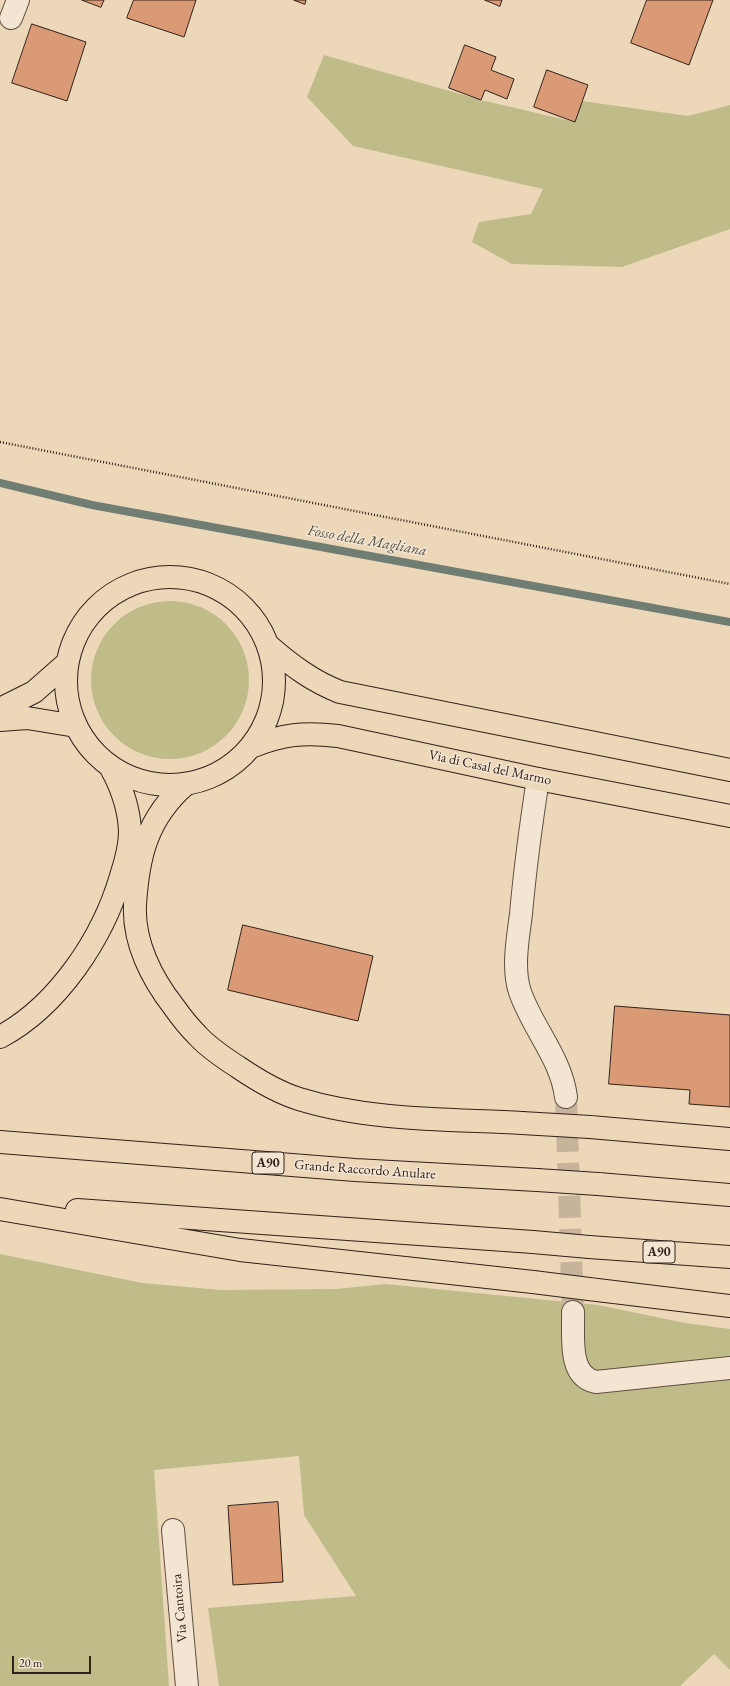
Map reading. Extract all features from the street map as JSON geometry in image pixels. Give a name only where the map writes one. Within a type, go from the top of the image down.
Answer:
[{"type":"main road","points":[[0,1037],[31,1017],[83,958],[109,911],[125,863],[130,832],[122,786],[111,768],[94,750],[76,726],[67,695],[67,663],[78,634],[99,605],[112,594],[143,580],[161,577],[196,580],[227,593],[240,603],[252,616],[269,646],[292,666],[317,682],[340,692],[730,770]]},
{"type":"main road","points":[[111,768],[129,777],[147,783],[167,786],[186,784],[211,777],[233,764],[251,747],[268,716],[274,681],[269,646]]},
{"type":"main road","points":[[0,709],[34,692],[67,663]]},
{"type":"main road","points":[[0,720],[27,718],[76,726]]},
{"type":"main road","name":"Via di Casal del Marmo","points":[[251,747],[281,736],[319,734],[338,736],[538,779],[730,816]]},
{"type":"main road","points":[[186,784],[178,791],[160,813],[146,839],[139,866],[135,909],[136,925],[139,941],[159,986],[198,1037],[228,1061],[271,1087],[298,1098],[329,1107],[367,1113],[590,1127],[730,1139]]},
{"type":"main road","name":"Grande Raccordo Anulare","points":[[0,1142],[355,1170],[598,1184],[730,1195]]},
{"type":"main road","name":"A90","points":[[0,1204],[730,1257]]},
{"type":"main road","points":[[0,1209],[240,1250],[533,1282],[730,1306]]},
{"type":"street","points":[[538,779],[528,846],[518,943],[518,979],[520,992],[527,1008],[563,1077],[566,1097]]},
{"type":"street","points":[[573,1312],[576,1364],[579,1371],[591,1381],[596,1382],[730,1368]]},
{"type":"street","name":"Via Cantoira","points":[[173,1530],[186,1686]]},
{"type":"path","points":[[0,442],[730,584]]},
{"type":"shaded area","points":[[324,55],[481,100],[575,122],[582,101],[688,116],[730,105],[730,229],[622,267],[512,264],[472,242],[479,222],[531,214],[543,189],[353,146],[307,97]]},
{"type":"shaded area","points":[[178,601],[193,604],[207,610],[226,624],[236,636],[246,657],[249,680],[246,703],[236,724],[226,736],[214,746],[193,756],[178,759],[162,759],[147,756],[126,746],[114,736],[104,724],[94,703],[92,695],[91,672],[94,657],[104,636],[114,624],[126,614],[147,604],[155,602]]},
{"type":"shaded area","points":[[0,1254],[142,1283],[221,1290],[337,1289],[385,1284],[598,1305],[685,1323],[730,1329],[730,1670],[714,1654],[680,1686],[219,1686],[208,1608],[356,1596],[304,1515],[299,1456],[154,1470],[169,1686],[0,1686]]},
{"type":"building","points":[[82,0],[104,0],[101,7]]},
{"type":"building","points":[[134,0],[196,0],[184,37],[127,18]]},
{"type":"building","points":[[294,0],[306,0],[305,4]]},
{"type":"building","points":[[485,0],[502,0],[500,6]]},
{"type":"building","points":[[647,0],[713,0],[689,65],[631,43]]},
{"type":"building","points":[[32,24],[86,42],[67,101],[12,83]]},
{"type":"building","points":[[465,45],[496,57],[491,70],[514,79],[507,99],[485,90],[481,100],[449,88]]},
{"type":"building","points":[[547,70],[588,85],[575,122],[534,107]]},
{"type":"building","points":[[243,925],[373,956],[358,1021],[228,990]]},
{"type":"building","points":[[615,1006],[730,1015],[730,1107],[689,1104],[690,1090],[609,1084]]},
{"type":"building","points":[[278,1502],[283,1582],[233,1585],[228,1506]]},
{"type":"waterway","name":"Fosso della Magliana","points":[[0,483],[92,505],[730,622]]},
{"type":"tunnel","points":[[566,1097],[573,1312]]}]
